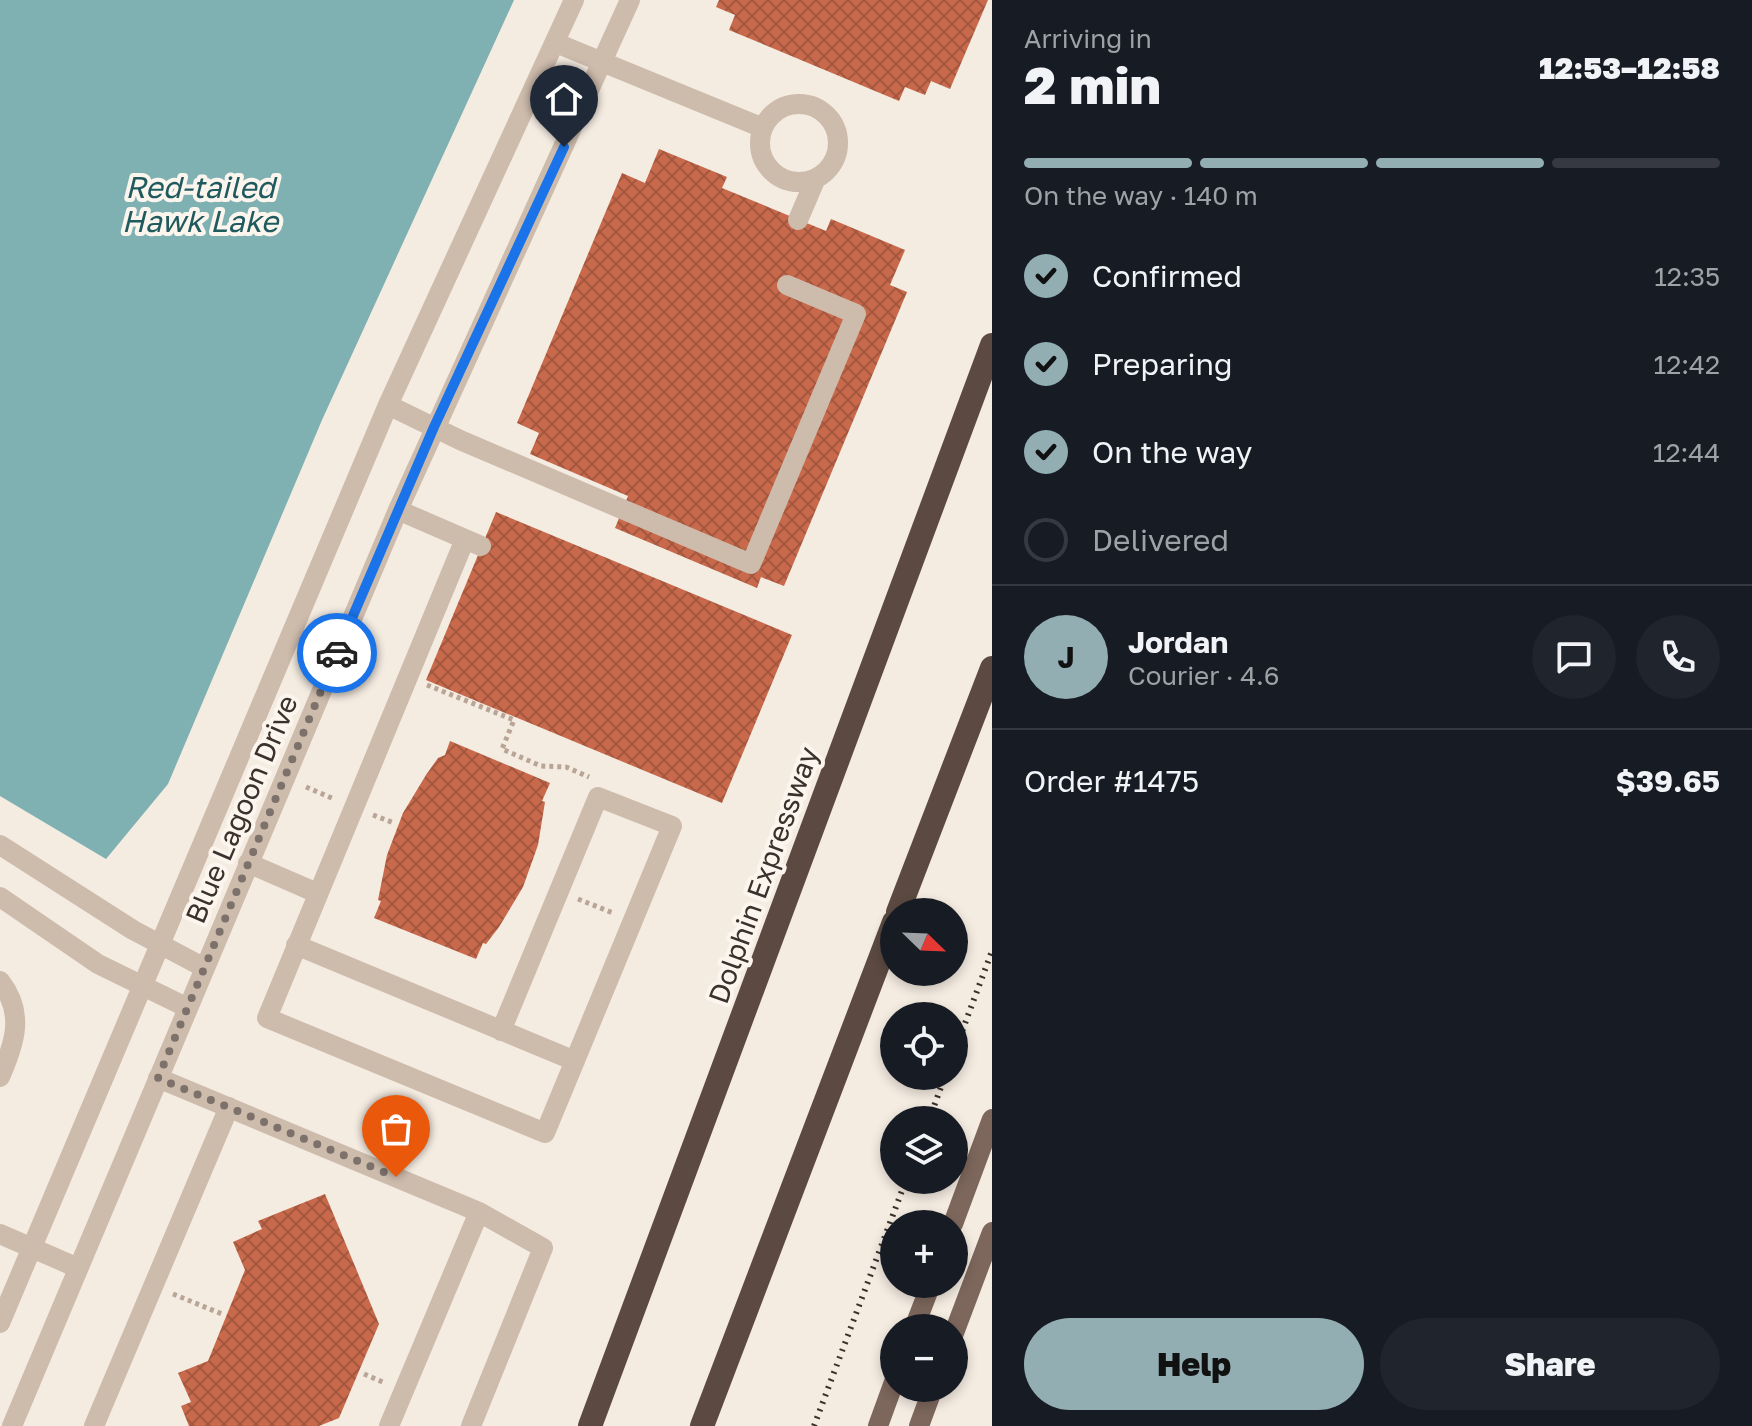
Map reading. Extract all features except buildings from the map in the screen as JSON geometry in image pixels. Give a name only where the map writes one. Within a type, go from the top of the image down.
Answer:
[{"type":"highway","name":"Dolphin Expressway","points":[[590,1426],[992,345]]},
{"type":"highway","points":[[903,898],[992,668]]},
{"type":"highway","points":[[702,1426],[880,959]]},
{"type":"main road","points":[[958,1210],[992,1119]]},
{"type":"main road","points":[[961,1314],[992,1232]]},
{"type":"main road","points":[[878,1426],[887,1402]]},
{"type":"main road","points":[[919,1426],[928,1402]]},
{"type":"street","name":"Blue Lagoon Drive","points":[[0,1323],[388,405],[574,0]]},
{"type":"street","name":"Blue Lagoon Drive","points":[[12,1426],[398,510],[630,0]]},
{"type":"street","points":[[556,43],[763,128]]},
{"type":"street","points":[[804,104],[826,115],[838,136],[838,149],[827,171],[816,178],[793,182],[773,172],[761,151],[763,128],[770,118],[791,105],[804,104]]},
{"type":"street","points":[[798,220],[816,178]]},
{"type":"street","points":[[388,405],[751,564],[856,314],[787,285]]},
{"type":"street","points":[[398,510],[473,543],[407,677],[267,1018],[545,1133],[672,826],[598,797],[501,1031]]},
{"type":"street","points":[[0,845],[159,945],[205,968]]},
{"type":"street","points":[[248,863],[317,893]]},
{"type":"street","points":[[0,897],[98,964],[188,1008]]},
{"type":"street","points":[[296,945],[575,1061]]},
{"type":"street","points":[[0,981],[12,999],[16,1032],[0,1077]]},
{"type":"street","points":[[158,1078],[479,1212],[543,1248],[471,1426]]},
{"type":"street","points":[[94,1426],[229,1107]]},
{"type":"street","points":[[389,1426],[479,1212]]},
{"type":"street","points":[[0,1234],[78,1268]]},
{"type":"path","points":[[407,677],[514,720],[502,749],[541,766],[566,767],[589,777],[598,797]]},
{"type":"path","points":[[153,1285],[222,1314]]},
{"type":"water","name":"Red-tailed Hawk Lake","points":[[0,0],[514,0],[322,420],[168,784],[106,859],[0,796]]},
{"type":"railway","points":[[968,1015],[992,951]]},
{"type":"railway","points":[[934,1106],[940,1090]]},
{"type":"railway","points":[[814,1426],[901,1194]]},
{"type":"way so far","points":[[337,653],[158,1078],[396,1177]]},
{"type":"route","points":[[337,653],[434,427],[564,147]]}]
